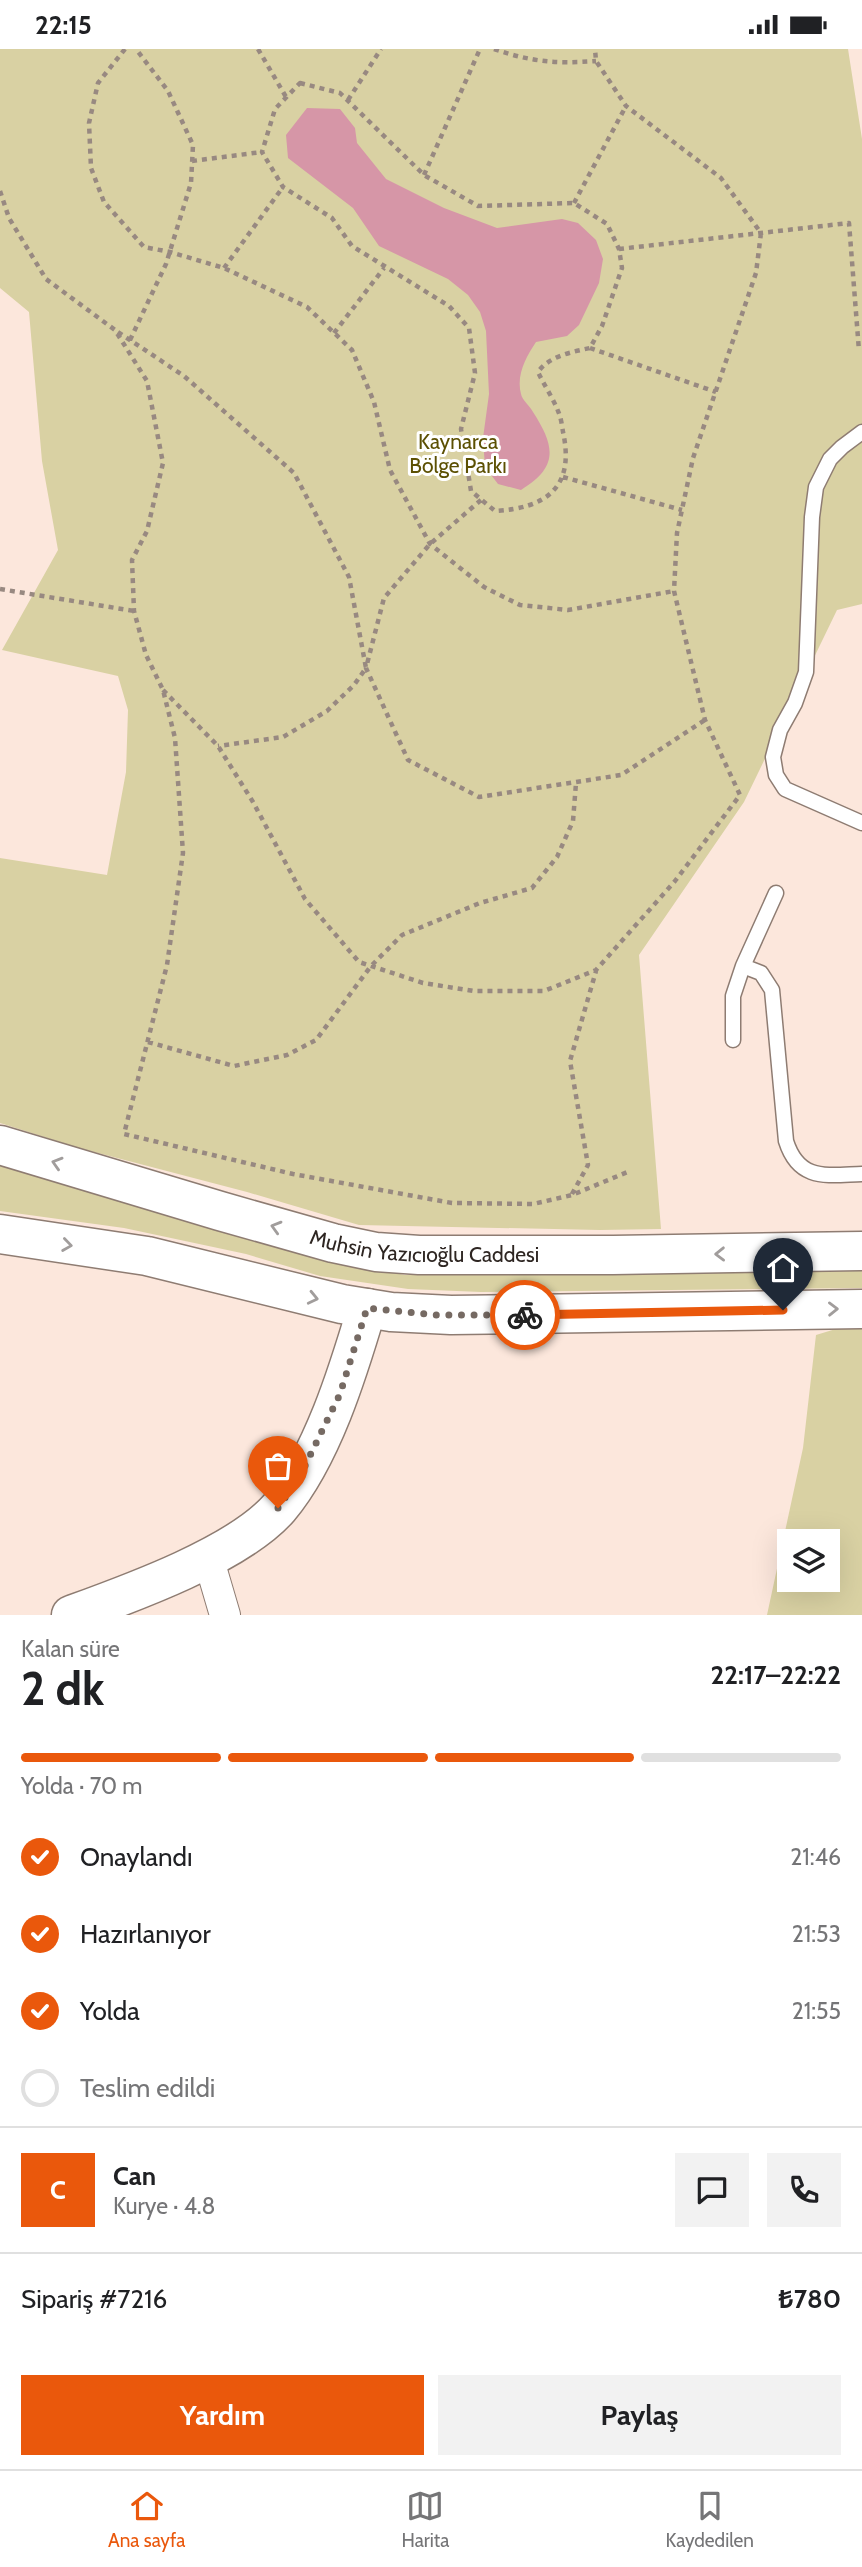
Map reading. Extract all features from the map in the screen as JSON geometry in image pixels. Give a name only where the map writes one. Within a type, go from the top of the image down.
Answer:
[{"type":"main road","name":"Muhsin Yazıcıoğlu Caddesi","points":[[0,1146],[246,1219],[376,1252],[419,1255],[599,1255],[862,1251]]},
{"type":"main road","points":[[0,1234],[147,1256],[307,1297],[367,1308],[451,1315],[862,1309]]},
{"type":"main road","points":[[71,1615],[166,1578],[208,1557],[251,1532],[278,1508],[301,1474],[340,1394],[367,1308]]},
{"type":"street","points":[[208,1557],[225,1615]]},
{"type":"lane","points":[[862,432],[830,459],[816,487],[811,517],[806,672],[795,703],[780,730],[773,757],[776,775],[785,789],[862,823]]},
{"type":"lane","points":[[733,1040],[733,996],[743,966],[776,893]]},
{"type":"lane","points":[[743,966],[761,973],[772,990],[789,1151],[802,1167],[818,1175],[862,1174]]},
{"type":"path","points":[[125,49],[98,83],[89,124],[91,168],[104,202],[144,247],[225,268],[307,307],[352,350],[374,402],[390,470],[430,544],[484,587],[520,605],[568,610],[674,591]]},
{"type":"path","points":[[130,340],[170,252],[191,183],[193,145],[168,91],[136,49]]},
{"type":"path","points":[[258,49],[286,97]]},
{"type":"path","points":[[348,100],[381,49]]},
{"type":"path","points":[[424,175],[480,49]]},
{"type":"path","points":[[494,49],[525,59],[559,64],[596,61]]},
{"type":"path","points":[[572,1195],[588,1165],[570,1061],[596,970],[675,881],[740,795],[705,720],[674,591],[677,533],[693,458],[756,273],[761,233],[721,178],[626,106],[596,61],[595,49]]},
{"type":"path","points":[[590,348],[602,325],[622,268],[619,249],[607,223],[574,203],[478,207],[424,175],[340,93],[300,83],[275,109],[262,152],[283,187],[331,218],[352,247],[449,306],[469,328],[475,373],[461,429],[471,491],[495,512],[515,510],[548,498],[561,484],[567,451],[559,411],[538,372],[544,364],[590,348],[716,391]]},
{"type":"path","points":[[574,203],[626,106]]},
{"type":"path","points":[[192,161],[262,152]]},
{"type":"path","points":[[225,268],[283,187]]},
{"type":"path","points":[[0,191],[9,218],[46,279],[184,376],[294,473],[349,577],[366,668],[408,759],[479,797],[621,775],[705,720]]},
{"type":"path","points":[[619,249],[849,223],[859,351]]},
{"type":"path","points":[[334,333],[384,268]]},
{"type":"path","points":[[115,330],[147,381],[163,463],[147,531],[132,560],[134,611],[146,655],[163,690],[175,738],[183,853],[167,965],[124,1134],[293,1174],[452,1203],[533,1204],[572,1195],[629,1171]]},
{"type":"path","points":[[563,477],[681,510]]},
{"type":"path","points":[[218,746],[283,737],[327,711],[354,685],[366,668],[384,598],[430,544],[481,500]]},
{"type":"path","points":[[0,589],[134,611]]},
{"type":"path","points":[[163,690],[218,746],[253,802],[305,899],[359,962],[423,983],[474,991],[544,991],[596,970]]},
{"type":"path","points":[[148,1042],[234,1066],[287,1055],[316,1040],[371,966],[402,935],[480,903],[532,888],[557,857],[573,821],[576,783]]},
{"type":"green space","name":"Kaynarca Bölge Parkı","points":[[0,49],[848,49],[862,139],[862,604],[837,610],[744,802],[639,955],[661,1229],[359,1225],[247,1192],[79,1148],[0,1123],[0,858],[107,875],[126,772],[128,710],[118,676],[2,650],[58,550],[42,461],[29,312],[0,288]]},
{"type":"green space","points":[[0,1162],[325,1259],[405,1275],[862,1271],[862,1288],[481,1292],[408,1289],[320,1276],[246,1254],[124,1228],[0,1211]]},
{"type":"green space","points":[[862,1321],[862,1615],[767,1615],[777,1569],[777,1592],[840,1592],[840,1529],[786,1529],[803,1448],[816,1335]]},
{"type":"shaded area","points":[[307,108],[340,109],[355,128],[357,143],[386,179],[444,208],[497,228],[562,219],[578,223],[596,240],[603,259],[599,283],[579,325],[567,336],[536,342],[523,367],[521,394],[546,435],[550,455],[542,473],[521,490],[498,484],[485,467],[483,438],[489,394],[486,331],[480,312],[468,295],[448,279],[379,246],[353,208],[288,158],[286,135]]},
{"type":"way so far","points":[[278,1508],[301,1474],[340,1394],[367,1308],[437,1315],[525,1315]]},
{"type":"route","points":[[525,1315],[783,1310]]}]
